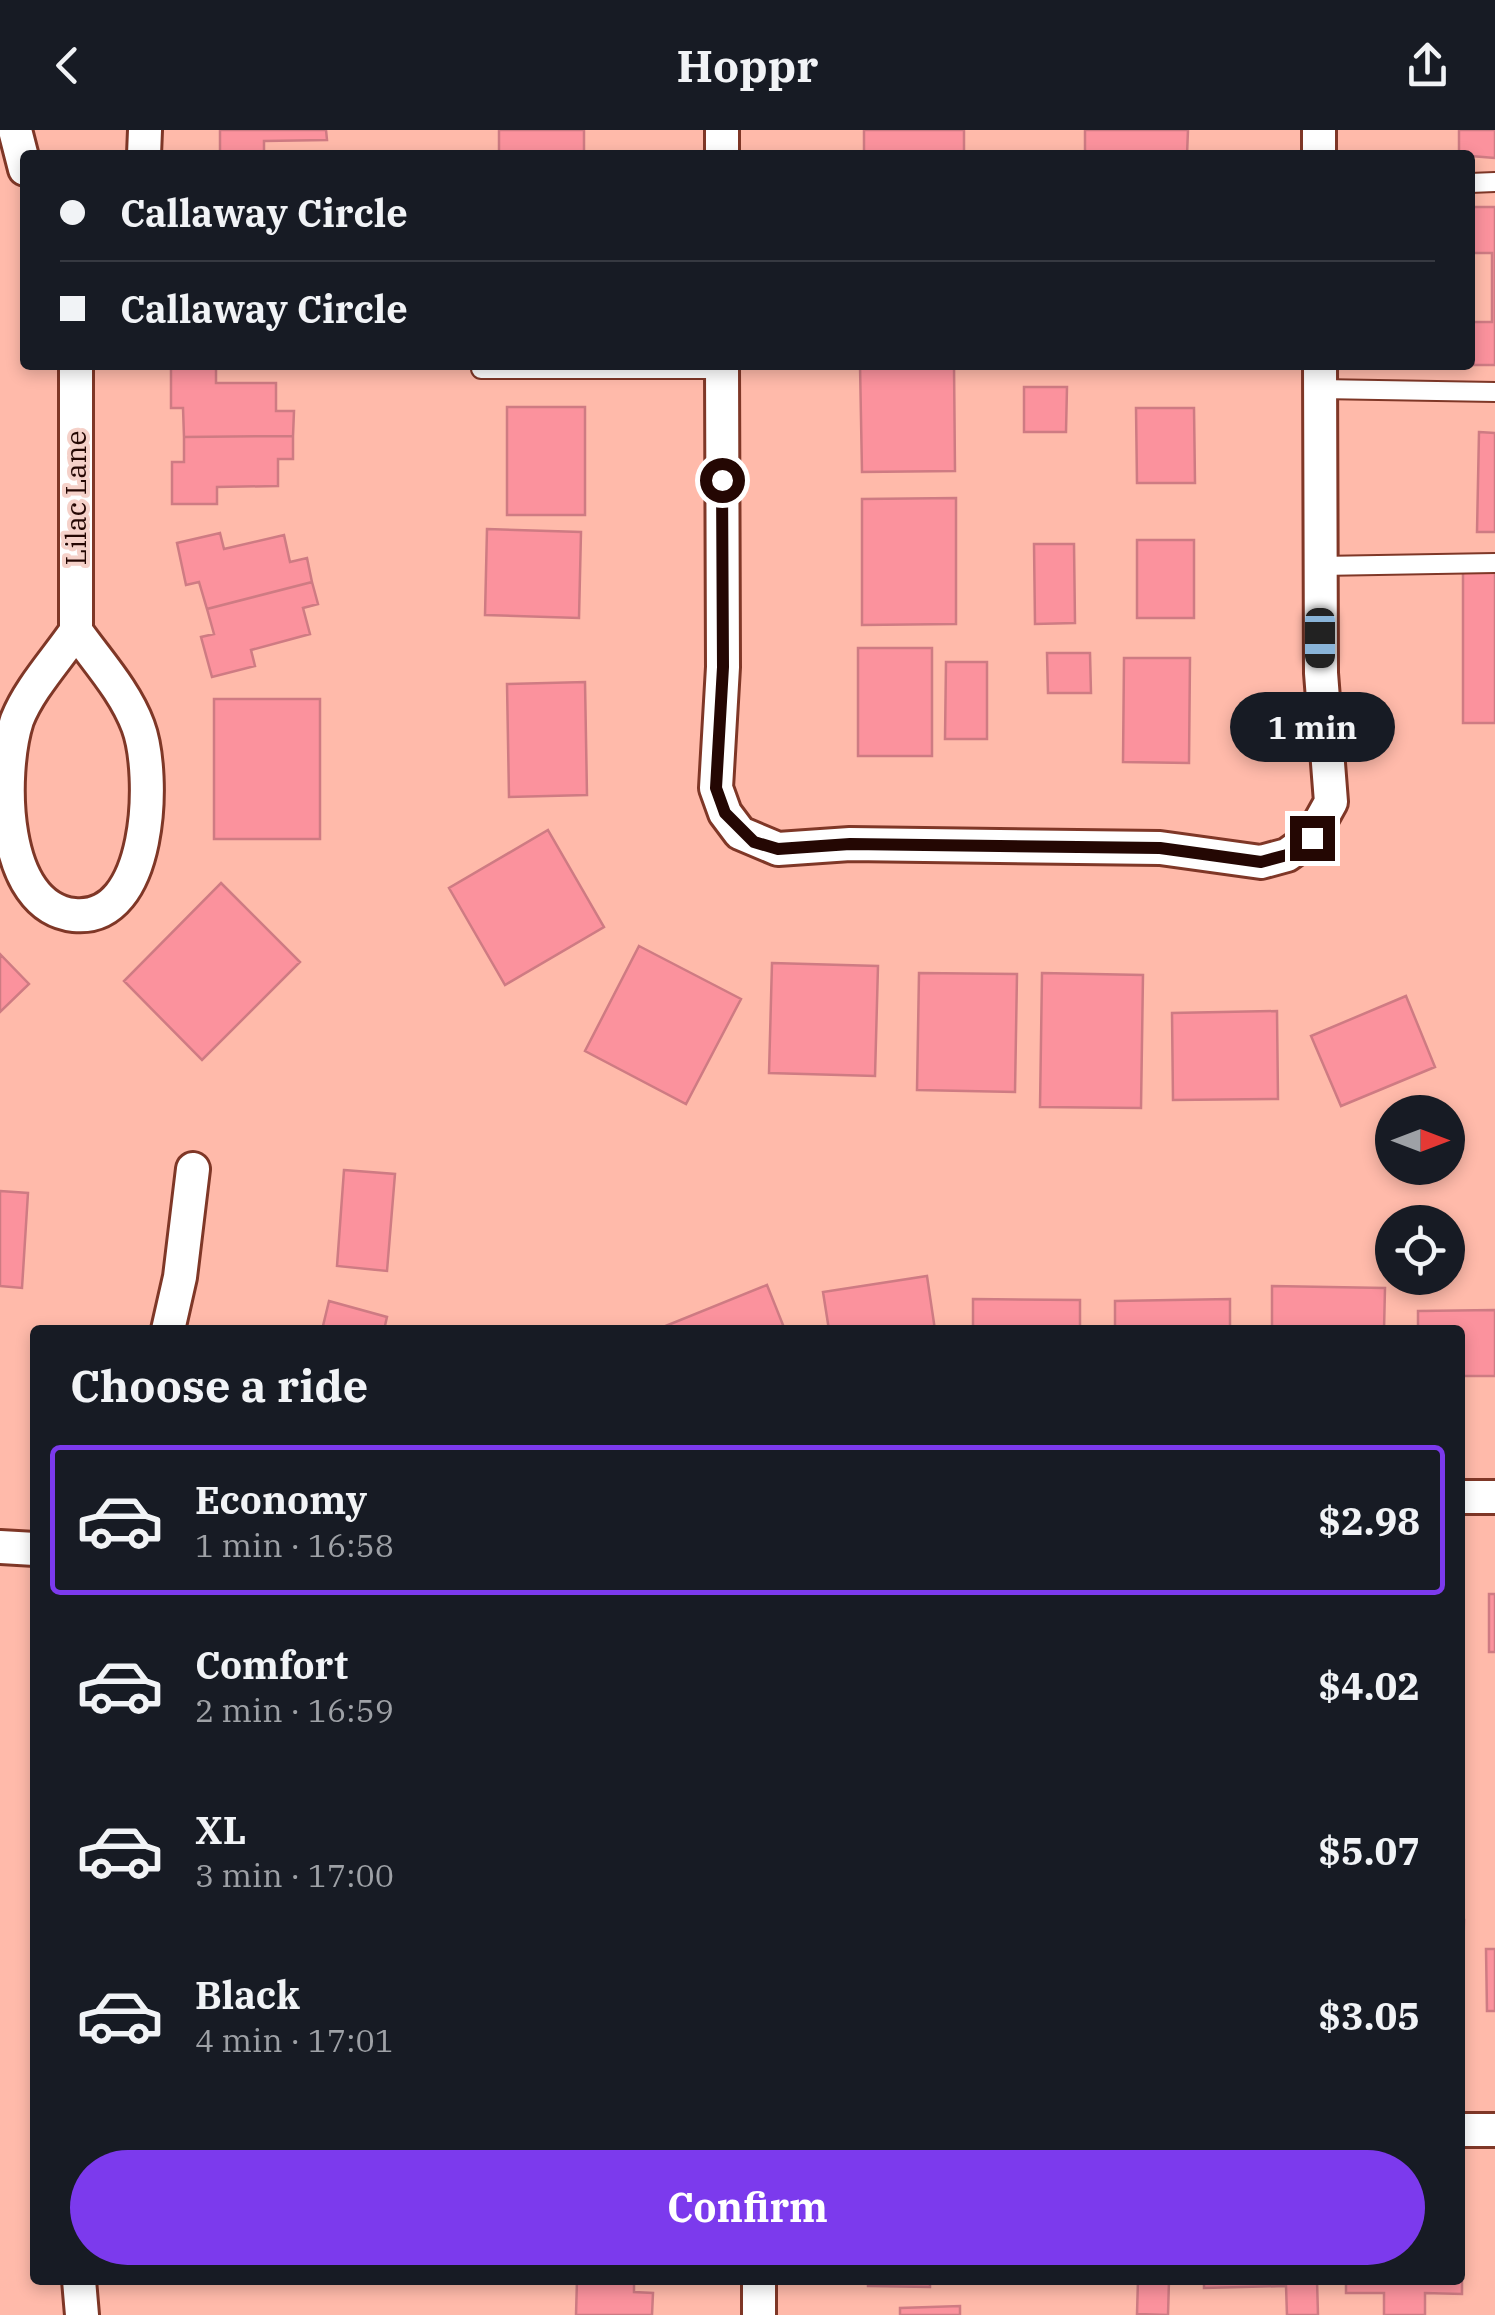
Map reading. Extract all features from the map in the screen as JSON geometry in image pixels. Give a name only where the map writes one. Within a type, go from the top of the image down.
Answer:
[{"type":"street","name":"Lilac Lane","points":[[76,370],[76,632]]},
{"type":"street","points":[[722,370],[723,667],[716,788],[725,813],[754,842],[778,849],[850,844],[1160,848],[1261,862],[1287,855],[1312,838],[1330,802],[1321,674],[1320,377]]},
{"type":"street","points":[[76,632],[127,700],[140,731],[144,760],[144,846],[132,878],[99,911],[77,916],[56,910],[33,893],[20,874],[8,836],[7,808],[10,744],[18,716],[76,632]]},
{"type":"street","points":[[169,1325],[180,1277],[193,1169]]},
{"type":"street","points":[[1465,1497],[1495,1497]]},
{"type":"street","points":[[0,1547],[30,1550]]},
{"type":"street","points":[[1465,2130],[1495,2130]]},
{"type":"street","points":[[79,2285],[82,2315]]},
{"type":"street","points":[[759,2285],[759,2315]]},
{"type":"lane","points":[[1320,377],[1495,392]]},
{"type":"lane","points":[[1320,566],[1495,563]]},
{"type":"building","points":[[220,130],[326,130],[327,140],[264,141],[264,150],[220,150]]},
{"type":"building","points":[[499,130],[584,130],[584,150],[499,150]]},
{"type":"building","points":[[864,130],[964,130],[964,150],[864,150]]},
{"type":"building","points":[[1085,130],[1188,130],[1187,150],[1085,150]]},
{"type":"building","points":[[1459,130],[1495,130],[1495,158],[1475,156],[1475,150],[1459,150]]},
{"type":"building","points":[[1475,207],[1495,207],[1495,365],[1475,365],[1475,322],[1492,322],[1492,253],[1475,253]]},
{"type":"building","points":[[171,370],[216,370],[216,383],[276,383],[276,411],[294,411],[293,436],[184,437],[183,408],[171,408]]},
{"type":"building","points":[[860,370],[954,370],[955,471],[862,472]]},
{"type":"building","points":[[1024,387],[1067,387],[1066,432],[1024,432]]},
{"type":"building","points":[[507,407],[585,407],[585,515],[507,515]]},
{"type":"building","points":[[1136,408],[1194,408],[1195,483],[1137,483]]},
{"type":"building","points":[[1479,432],[1495,433],[1495,532],[1477,532]]},
{"type":"building","points":[[293,436],[293,459],[278,459],[278,486],[217,487],[217,504],[172,504],[172,462],[184,462],[184,437]]},
{"type":"building","points":[[956,498],[956,624],[862,625],[862,499]]},
{"type":"building","points":[[487,529],[581,532],[579,618],[485,615]]},
{"type":"building","points":[[220,533],[224,549],[284,535],[290,562],[307,558],[312,582],[207,609],[199,582],[186,585],[177,543]]},
{"type":"building","points":[[1137,540],[1194,540],[1194,618],[1137,618]]},
{"type":"building","points":[[1034,544],[1074,544],[1075,623],[1035,624]]},
{"type":"building","points":[[1463,571],[1495,572],[1495,723],[1463,723]]},
{"type":"building","points":[[312,582],[318,604],[303,608],[310,634],[251,650],[255,666],[212,677],[201,637],[214,634],[207,609]]},
{"type":"building","points":[[858,648],[932,648],[932,756],[858,756]]},
{"type":"building","points":[[1047,653],[1090,653],[1091,693],[1048,693]]},
{"type":"building","points":[[1124,658],[1190,658],[1189,763],[1123,762]]},
{"type":"building","points":[[946,662],[987,662],[987,739],[945,739]]},
{"type":"building","points":[[585,682],[587,795],[509,797],[507,684]]},
{"type":"building","points":[[214,699],[320,699],[320,839],[214,839]]},
{"type":"building","points":[[548,830],[604,927],[505,985],[449,888]]},
{"type":"building","points":[[221,883],[300,962],[202,1060],[124,981]]},
{"type":"building","points":[[639,946],[741,999],[686,1104],[585,1051]]},
{"type":"building","points":[[0,954],[29,984],[0,1012]]},
{"type":"building","points":[[772,963],[878,966],[875,1076],[769,1073]]},
{"type":"building","points":[[919,973],[1017,974],[1015,1092],[917,1090]]},
{"type":"building","points":[[1042,973],[1143,975],[1141,1108],[1040,1107]]},
{"type":"building","points":[[1406,996],[1435,1067],[1341,1106],[1311,1036]]},
{"type":"building","points":[[1277,1011],[1278,1099],[1173,1100],[1172,1013]]},
{"type":"building","points":[[344,1170],[395,1174],[387,1271],[337,1266]]},
{"type":"building","points":[[0,1191],[28,1193],[22,1288],[0,1286]]},
{"type":"building","points":[[927,1276],[934,1325],[828,1325],[823,1292]]},
{"type":"building","points":[[767,1285],[783,1325],[668,1325]]},
{"type":"building","points":[[1272,1286],[1375,1288],[1375,1295],[1385,1295],[1384,1325],[1272,1325]]},
{"type":"building","points":[[973,1299],[1080,1300],[1080,1325],[973,1325]]},
{"type":"building","points":[[1230,1299],[1230,1325],[1115,1325],[1115,1301]]},
{"type":"building","points":[[329,1301],[387,1317],[385,1325],[323,1325]]},
{"type":"building","points":[[1495,1310],[1495,1376],[1465,1376],[1465,1325],[1418,1325],[1418,1311]]},
{"type":"building","points":[[1489,1594],[1495,1594],[1495,1652],[1489,1652]]},
{"type":"building","points":[[1486,1949],[1495,1949],[1495,2011],[1487,2011]]},
{"type":"building","points":[[577,2285],[634,2285],[634,2292],[653,2293],[652,2315],[576,2315]]},
{"type":"building","points":[[930,2285],[930,2287],[868,2286]]},
{"type":"building","points":[[1138,2285],[1169,2285],[1168,2315],[1137,2314]]},
{"type":"building","points":[[1317,2285],[1318,2315],[1287,2315],[1286,2286],[1204,2288]]},
{"type":"building","points":[[1346,2285],[1462,2285],[1462,2294],[1425,2293],[1425,2315],[1384,2315],[1384,2293],[1346,2293]]},
{"type":"building","points":[[960,2306],[960,2315],[900,2315],[900,2308]]},
{"type":"route","points":[[722,480],[723,667],[716,788],[725,813],[754,842],[778,849],[850,844],[1160,848],[1205,851],[1261,862],[1287,855],[1312,838]]}]
